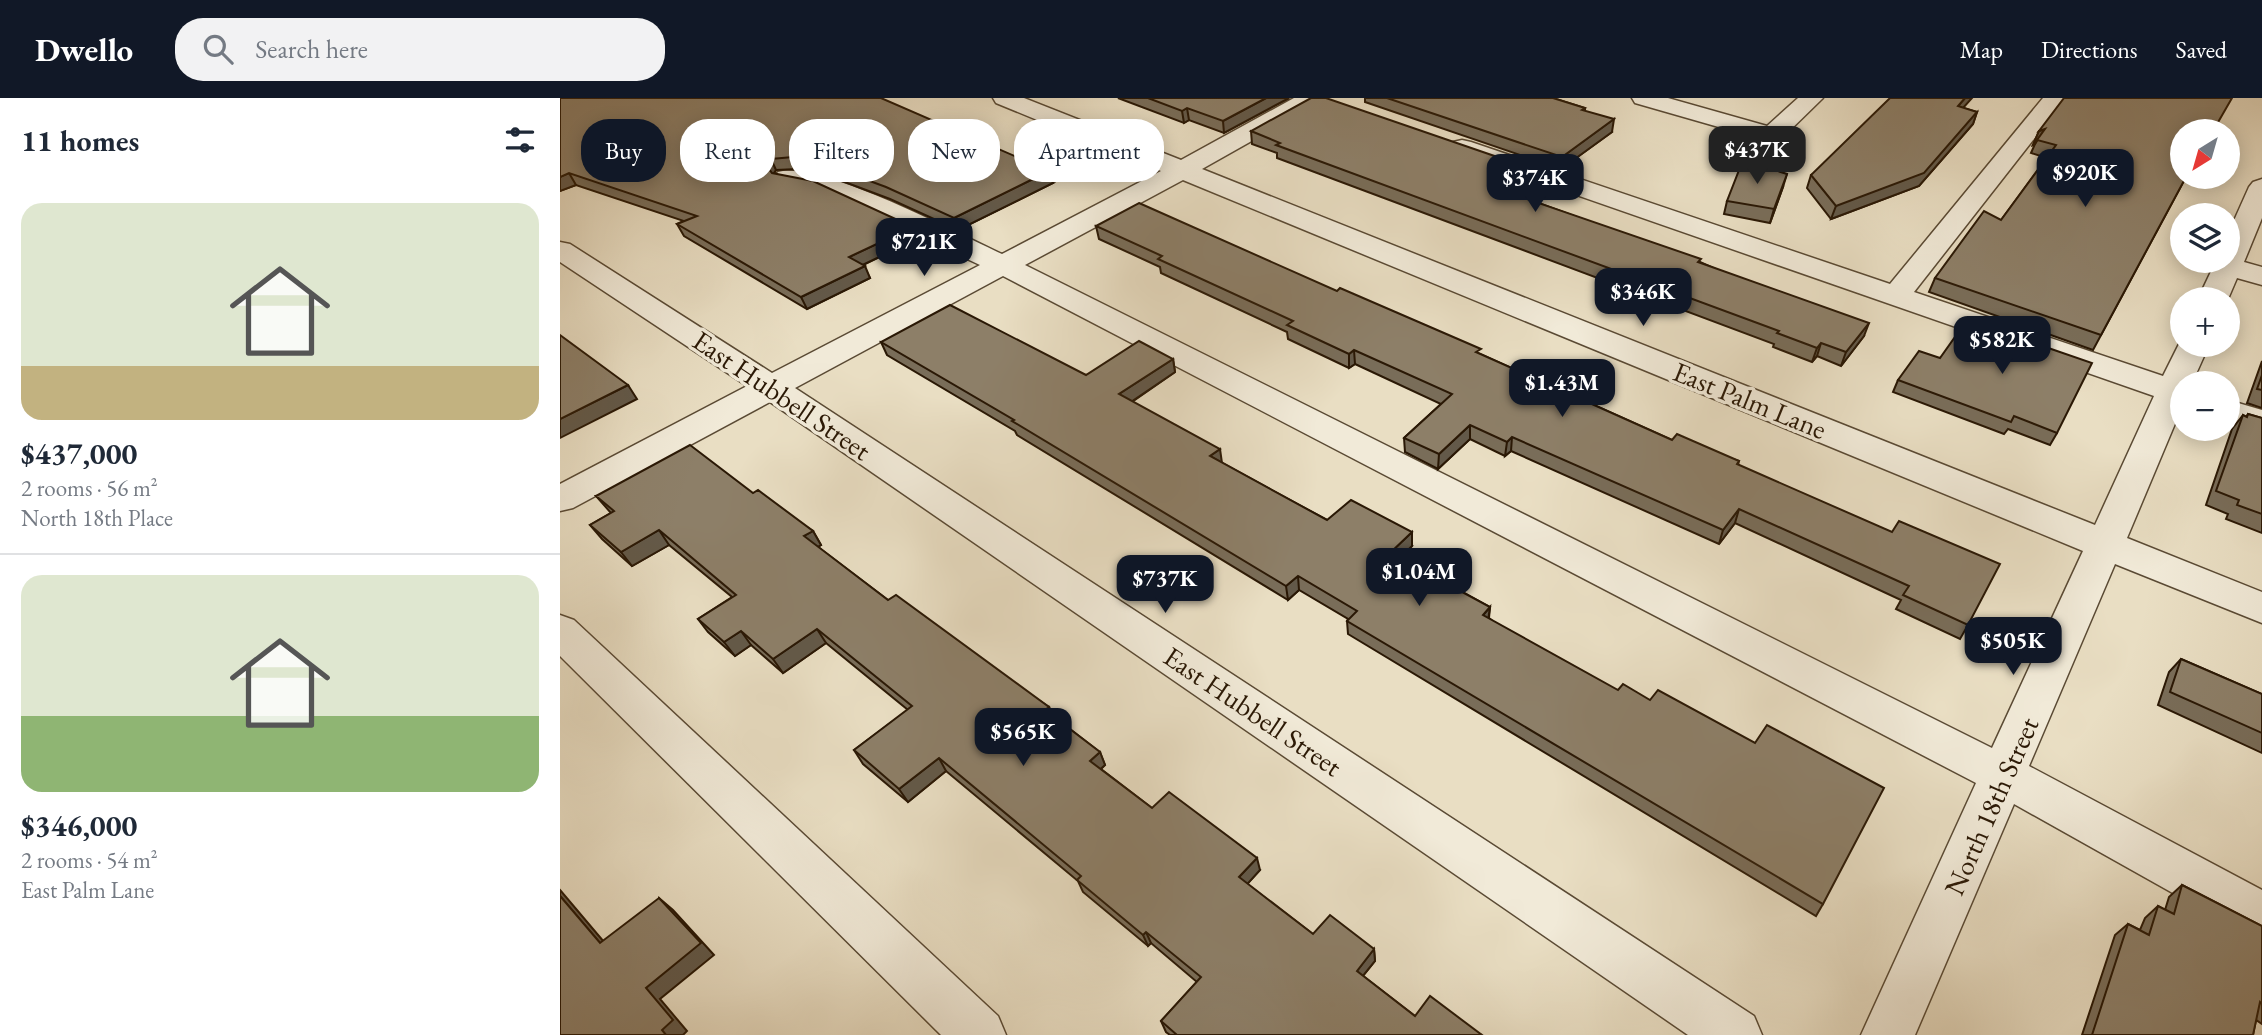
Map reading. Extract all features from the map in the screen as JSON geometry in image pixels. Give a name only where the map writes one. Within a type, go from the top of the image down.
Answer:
[{"type":"street","name":"East Palm Lane","points":[[1004,98],[2262,608]]},
{"type":"street","points":[[1643,98],[1771,135],[1812,98]]},
{"type":"street","points":[[1897,295],[2055,98]]},
{"type":"street","points":[[560,499],[1184,169],[1323,100]]},
{"type":"street","points":[[1438,138],[2170,390]]},
{"type":"street","points":[[787,177],[825,183],[1003,265],[2005,776],[2262,916]]},
{"type":"street","points":[[2240,238],[2262,187]]},
{"type":"street","name":"East Hubbell Street","points":[[560,250],[771,387],[1735,1035]]},
{"type":"street","points":[[2240,270],[2262,276]]},
{"type":"street","name":"North 18th Street","points":[[1888,1035],[2005,776],[2105,545],[2170,410]]},
{"type":"street","points":[[2240,414],[2262,422]]},
{"type":"street","points":[[560,632],[979,1035]]},
{"type":"building","points":[[560,98],[881,98],[929,119],[908,119],[908,182],[1000,182],[1000,150],[1014,156],[1014,182],[1027,182],[954,218],[872,182],[894,182],[894,119],[789,119],[789,157],[775,159],[775,119],[680,119],[680,182],[775,182],[775,174],[789,176],[789,182],[815,182],[913,227],[849,257],[865,266],[801,297],[677,224],[697,216],[596,182],[666,182],[666,119],[581,119],[581,177],[569,173],[560,177]]},
{"type":"building","points":[[1148,98],[1266,98],[1223,121],[1187,108],[1182,111]]},
{"type":"building","points":[[1311,98],[1326,98],[1512,162],[1509,161],[1501,190],[1701,259],[1698,262],[1869,323],[1846,352],[1821,343],[1817,348],[1777,333],[1779,331],[1276,145],[1280,143],[1251,131]]},
{"type":"building","points":[[1387,98],[1553,98],[1614,119],[1562,157]]},
{"type":"building","points":[[1890,98],[1965,98],[1958,106],[1977,112],[1924,173],[1836,206],[1811,175]]},
{"type":"building","points":[[2064,98],[2232,98],[2220,119],[2170,119],[2170,189],[2180,189],[2101,335],[1935,278],[1984,211],[2001,220],[2056,145],[2037,140],[2045,129],[2039,131]]},
{"type":"building","points":[[1743,160],[1787,174],[1774,209],[1727,201]]},
{"type":"building","points":[[1139,203],[1337,291],[1340,288],[1481,349],[1476,352],[1672,440],[1677,434],[1739,461],[1737,464],[1892,532],[1899,521],[2000,564],[1968,625],[1903,595],[1909,586],[1739,509],[1723,530],[1512,437],[1507,442],[1470,425],[1439,454],[1404,438],[1452,394],[1354,350],[1349,354],[1287,325],[1293,321],[1158,259],[1162,256],[1096,226]]},
{"type":"building","points":[[950,305],[1086,375],[1139,341],[1173,359],[1119,394],[1220,449],[1210,456],[1327,520],[1351,500],[1412,532],[1390,553],[1490,607],[1483,615],[1618,690],[1623,684],[1650,700],[1658,690],[1755,743],[1767,725],[1884,788],[1823,904],[1347,621],[1357,611],[1298,576],[1286,586],[881,342]]},
{"type":"building","points":[[1967,320],[2092,363],[2057,433],[2014,416],[2011,422],[1898,380],[1919,351],[1940,358]]},
{"type":"building","points":[[560,335],[628,385],[560,419]]},
{"type":"building","points":[[2262,375],[2262,390],[2257,389]]},
{"type":"building","points":[[2248,414],[2262,418],[2262,514],[2237,505],[2239,500],[2216,491],[2234,441],[2240,441],[2243,415],[2247,417]]},
{"type":"building","points":[[690,445],[753,493],[758,490],[813,531],[804,536],[888,600],[896,595],[1049,707],[1045,710],[1100,752],[1090,761],[1152,808],[1169,792],[1257,858],[1239,877],[1313,934],[1330,915],[1374,949],[1357,971],[1415,1016],[1430,996],[1482,1035],[1177,1035],[1161,1021],[1201,977],[1146,932],[1143,935],[1077,880],[1081,876],[939,758],[899,789],[854,750],[912,706],[817,629],[773,659],[741,631],[724,642],[698,619],[736,595],[659,530],[621,552],[590,525],[614,511],[596,496]]},
{"type":"building","points":[[2181,659],[2262,694],[2262,733],[2170,692]]},
{"type":"building","points":[[2182,885],[2262,926],[2262,1004],[2260,1002],[2253,1035],[2092,1035],[2128,924],[2149,935],[2158,906],[2174,914]]},
{"type":"building","points":[[560,896],[600,943],[659,898],[701,943],[646,988],[673,1020],[662,1030],[666,1035],[560,1035]]}]
